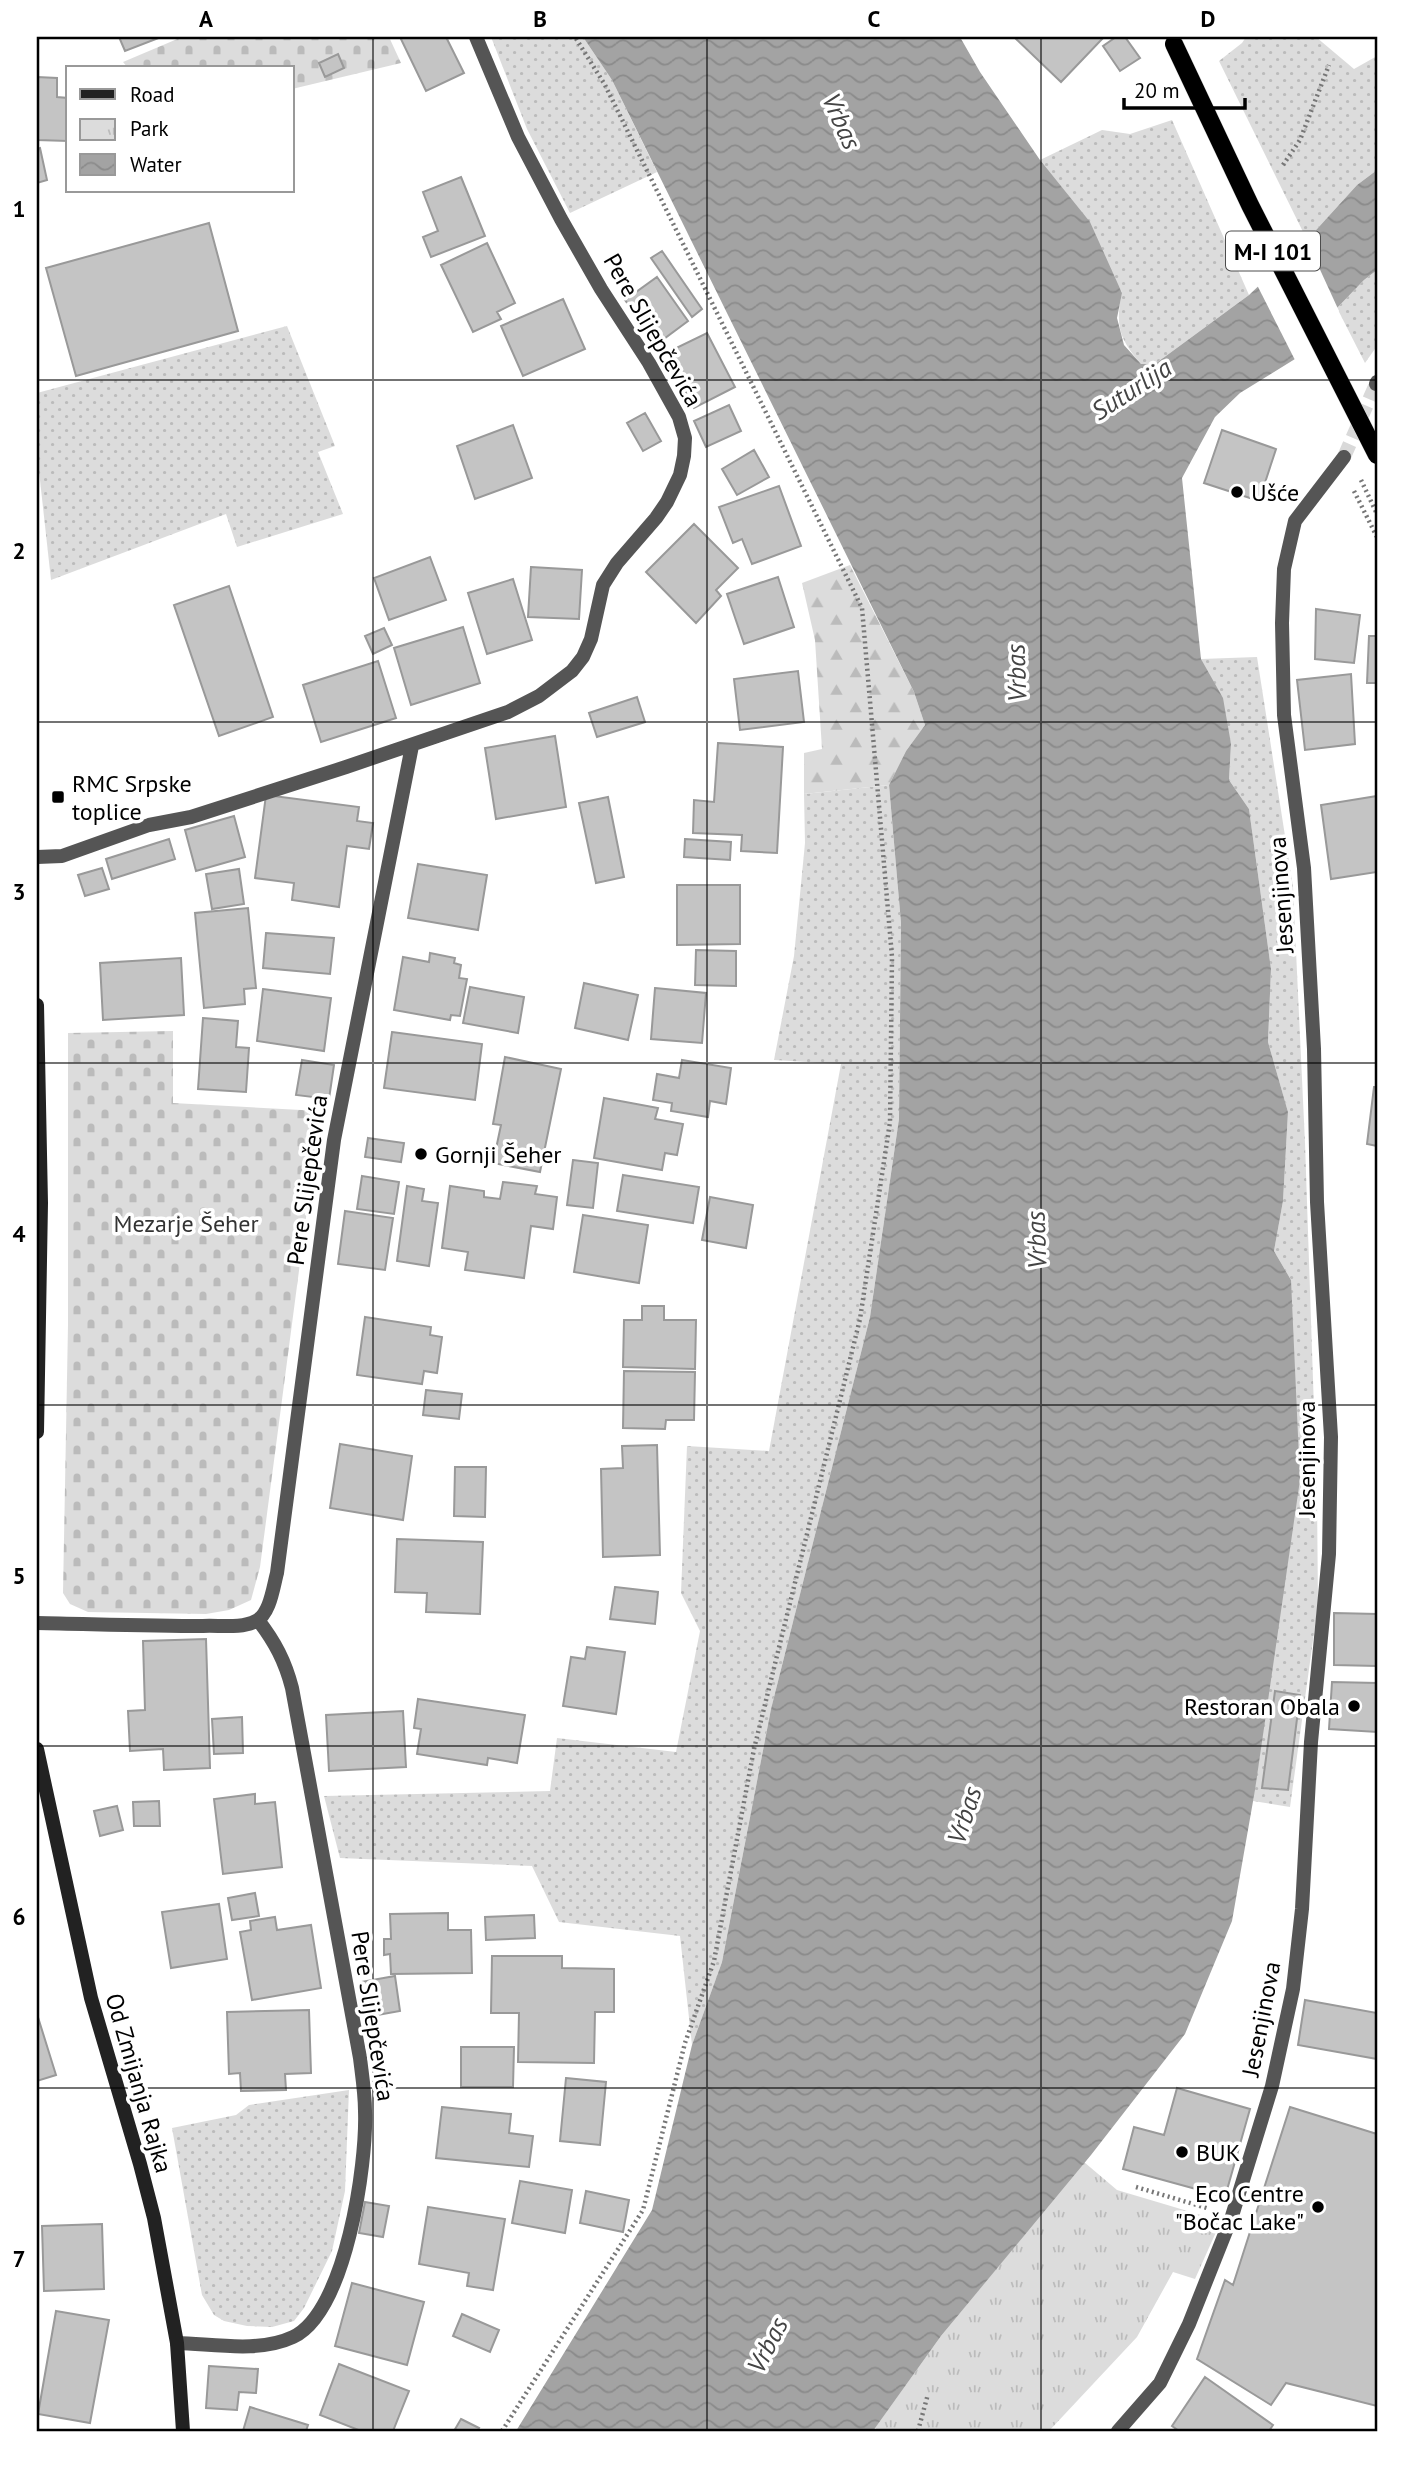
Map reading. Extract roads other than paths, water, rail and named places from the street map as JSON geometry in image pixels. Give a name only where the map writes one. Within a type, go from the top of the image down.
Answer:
[{"type":"main road","name":"M-I 101","points":[[1174,44],[1250,205],[1377,454]]},
{"type":"street","name":"Pere Slijepčevića","points":[[37,857],[62,856],[149,825],[191,817],[412,746],[508,712],[539,696],[572,671],[583,657],[591,639],[603,585],[617,563],[656,519],[667,502],[680,475],[684,456],[685,438],[679,417],[561,219],[518,137],[476,37]]},
{"type":"street","name":"Jesenjinova","points":[[1118,2431],[1160,2383],[1189,2324],[1231,2216],[1272,2086],[1293,1989],[1302,1909],[1311,1742],[1329,1554],[1331,1437],[1317,1202],[1311,993],[1304,868],[1284,715],[1282,623],[1284,569],[1295,522],[1342,461]]},
{"type":"street","name":"Pere Slijepčevića","points":[[177,2343],[220,2346],[277,2344],[309,2328],[326,2301],[352,2227],[364,2153],[365,2111],[360,2058],[292,1688],[285,1663],[274,1640],[258,1620],[266,1609],[277,1573],[334,1139],[412,746]]},
{"type":"street","points":[[37,1005],[41,1203],[37,1432]]},
{"type":"street","points":[[37,1623],[231,1625],[258,1620]]},
{"type":"street","name":"Od Zmijanja Rajka","points":[[37,1749],[91,1998],[154,2218],[177,2343],[183,2431]]},
{"type":"water","points":[[583,37],[960,37],[980,72],[1040,160],[1090,222],[1122,293],[1117,318],[1124,345],[1141,364],[1155,364],[1249,295],[1307,240],[1357,185],[1377,170],[1377,270],[1337,308],[1295,359],[1240,393],[1215,417],[1182,478],[1201,659],[1223,698],[1231,744],[1229,780],[1249,809],[1271,969],[1268,1042],[1288,1112],[1283,1201],[1274,1251],[1291,1280],[1300,1480],[1255,1790],[1232,1921],[1185,2034],[1091,2155],[941,2336],[873,2431],[516,2431],[652,2210],[692,2045],[722,1962],[771,1709],[870,1317],[899,1119],[901,923],[889,785],[906,751],[925,725],[914,692],[612,80]]},
{"type":"tunnel","points":[[1344,457],[1376,384]]},
{"type":"place","name":"Ušće","points":[[1237,492]]},
{"type":"place","name":"RMC Srpske toplice","points":[[58,797]]},
{"type":"place","name":"Gornji Šeher","points":[[421,1154]]},
{"type":"place","name":"Restoran Obala","points":[[1354,1706]]},
{"type":"place","name":"BUK","points":[[1182,2152]]},
{"type":"place","name":"Eco Centre \"Bočac Lake\"","points":[[1318,2207]]},
{"type":"water label","name":"Vrbas","points":[[842,121]]},
{"type":"water label","name":"Suturlija","points":[[1131,389]]},
{"type":"water label","name":"Vrbas","points":[[1016,673]]},
{"type":"water label","name":"Vrbas","points":[[1036,1240]]},
{"type":"water label","name":"Vrbas","points":[[964,1815]]},
{"type":"water label","name":"Vrbas","points":[[767,2345]]},
{"type":"park label","name":"Mezarje Šeher","points":[[186,1223]]}]
